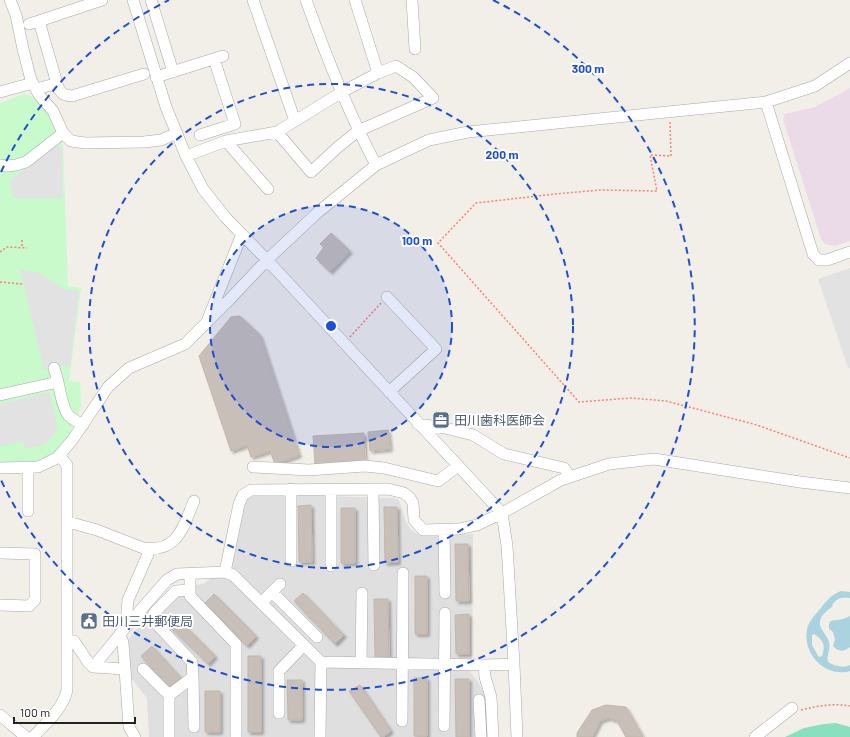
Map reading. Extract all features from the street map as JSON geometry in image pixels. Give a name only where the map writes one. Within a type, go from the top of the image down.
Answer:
[{"type":"street","points":[[10,0],[16,15],[23,49],[34,86],[39,95],[53,111],[63,133],[72,141],[85,143],[144,142],[161,140],[177,133]]},
{"type":"street","points":[[102,0],[34,22],[58,87],[62,94],[72,96],[144,74]]},
{"type":"street","points":[[132,0],[166,107],[186,156],[203,189],[226,218],[267,260],[502,513],[507,546],[517,737]]},
{"type":"street","points":[[151,0],[173,72]]},
{"type":"street","points":[[253,0],[295,121]]},
{"type":"street","points":[[306,0],[358,132],[376,165]]},
{"type":"street","points":[[355,0],[378,73]]},
{"type":"street","points":[[412,0],[415,49]]},
{"type":"street","points":[[156,77],[219,58],[235,124],[200,135]]},
{"type":"street","points":[[0,468],[38,467],[56,458],[73,439],[108,387],[129,368],[186,344],[267,260],[319,212],[376,165],[429,140],[468,132],[766,102],[815,86],[850,64]]},
{"type":"street","points":[[186,156],[226,141],[277,132],[342,92],[378,73],[396,66],[413,77],[433,98],[358,132],[338,147],[311,172],[277,132]]},
{"type":"street","points":[[0,92],[34,86],[51,85],[58,87]]},
{"type":"street","points":[[766,102],[813,254],[819,260],[827,260],[850,252]]},
{"type":"street","points":[[0,165],[16,165],[26,162],[63,133]]},
{"type":"street","points":[[226,141],[268,189]]},
{"type":"street","points":[[207,323],[242,234]]},
{"type":"street","points":[[387,297],[436,349],[389,392]]},
{"type":"street","points":[[54,368],[65,410],[71,417],[83,425]]},
{"type":"street","points":[[0,395],[58,382]]},
{"type":"street","points":[[418,424],[445,428],[473,435],[504,454],[564,468],[570,477]]},
{"type":"street","points":[[33,737],[58,710],[66,697],[67,690],[67,465],[59,455]]},
{"type":"street","points":[[225,572],[239,504],[243,495],[251,490],[388,489],[404,493],[410,498],[413,503],[414,520],[423,530],[459,529],[477,525],[502,513],[561,480],[609,464],[654,459],[800,482],[850,488]]},
{"type":"street","points":[[253,467],[309,470],[365,466],[384,468],[438,481],[458,466]]},
{"type":"street","points":[[28,467],[28,511]]},
{"type":"street","points":[[291,489],[291,561]]},
{"type":"street","points":[[331,489],[331,566]]},
{"type":"street","points":[[373,489],[374,565]]},
{"type":"street","points":[[68,522],[97,530],[149,549],[172,544],[185,524],[194,501]]},
{"type":"street","points":[[444,529],[445,593]]},
{"type":"street","points":[[131,621],[127,616],[128,600],[149,549]]},
{"type":"street","points":[[0,553],[35,554],[35,600],[29,606],[0,605]]},
{"type":"street","points":[[93,667],[167,580],[177,574],[225,572],[233,575],[321,662],[484,665],[514,664]]},
{"type":"street","points":[[402,721],[403,573]]},
{"type":"street","points":[[190,574],[190,596],[236,644],[236,737]]},
{"type":"street","points":[[261,603],[276,588],[317,637]]},
{"type":"street","points":[[190,590],[176,591],[152,617],[153,620],[192,662],[194,727]]},
{"type":"street","points":[[361,662],[362,593]]},
{"type":"street","points":[[444,726],[445,613]]},
{"type":"street","points":[[120,634],[124,643],[129,727],[135,737]]},
{"type":"street","points":[[68,641],[74,641],[93,667]]},
{"type":"street","points":[[279,713],[279,671],[304,645]]},
{"type":"street","points":[[320,737],[321,662]]},
{"type":"street","points":[[484,665],[485,677],[491,697],[493,737]]},
{"type":"street","points":[[93,667],[125,669]]},
{"type":"street","points":[[143,669],[169,695],[169,737]]},
{"type":"street","points":[[169,695],[193,677]]},
{"type":"street","points":[[479,700],[481,737]]},
{"type":"street","points":[[755,737],[795,710]]},
{"type":"street","points":[[0,715],[26,737]]},
{"type":"path","points":[[670,118],[671,156],[650,155],[657,190],[600,190],[476,203],[438,244],[579,402],[631,398],[666,401],[757,425],[850,458]]},
{"type":"path","points":[[22,240],[22,248]]},
{"type":"path","points":[[0,252],[7,247],[27,248]]},
{"type":"path","points":[[0,282],[22,284]]},
{"type":"path","points":[[344,344],[387,297]]},
{"type":"path","points":[[795,710],[818,705],[833,704],[850,706]]},
{"type":"shaded area","points":[[850,88],[850,241],[835,246],[825,244],[821,239],[783,119],[785,114],[815,107]]},
{"type":"shaded area","points":[[56,147],[62,147],[63,198],[13,198],[9,181]]},
{"type":"shaded area","points":[[850,268],[850,368],[848,368],[818,279]]},
{"type":"shaded area","points":[[20,270],[38,272],[66,290],[79,291],[70,366],[44,370]]},
{"type":"shaded area","points":[[50,393],[58,429],[46,444],[25,449],[23,441],[0,446],[0,404]]},
{"type":"shaded area","points":[[252,494],[393,498],[399,500],[406,522],[411,530],[421,536],[473,534],[471,673],[485,695],[490,737],[149,737],[147,698],[123,668],[123,646],[167,592],[187,586],[203,584],[226,567],[241,499]]},
{"type":"green space","points":[[24,94],[31,96],[47,112],[55,124],[63,147],[68,286],[81,288],[69,381],[80,382],[81,407],[68,437],[52,455],[42,460],[0,464],[0,103]]},
{"type":"green space","points":[[836,723],[850,727],[850,737],[785,737],[804,728]]},
{"type":"water","points":[[841,591],[850,592],[850,598],[838,599],[822,617],[820,623],[829,642],[829,662],[844,667],[850,665],[850,671],[846,672],[831,670],[818,663],[810,651],[806,637],[807,629],[812,618],[827,600]],"holes":[[[814,634],[822,640],[824,645],[822,656],[820,657],[812,645],[812,635]]]},
{"type":"water","points":[[850,616],[850,647],[846,650],[839,650],[833,646],[835,639],[833,632],[829,629],[829,623]]},
{"type":"building","points":[[331,233],[350,251],[330,272],[316,258],[324,247],[320,244]]},
{"type":"building","points":[[240,316],[260,335],[299,455],[275,464],[270,451],[251,457],[247,445],[231,451],[199,356],[231,317]]},
{"type":"building","points":[[388,430],[390,449],[370,451],[368,432]]},
{"type":"building","points":[[364,433],[365,462],[315,465],[313,436]]},
{"type":"building","points":[[311,505],[312,562],[299,562],[298,506]]},
{"type":"building","points":[[384,507],[397,507],[398,562],[385,563]]},
{"type":"building","points":[[341,508],[355,508],[355,563],[341,563]]},
{"type":"building","points":[[455,544],[468,544],[469,601],[456,601]]},
{"type":"building","points":[[415,576],[427,576],[427,634],[415,634]]},
{"type":"building","points":[[303,593],[344,635],[335,644],[294,601]]},
{"type":"building","points":[[214,594],[256,636],[247,646],[205,603]]},
{"type":"building","points":[[374,599],[388,599],[389,657],[375,657]]},
{"type":"building","points":[[173,614],[215,656],[208,664],[165,622]]},
{"type":"building","points":[[469,614],[469,654],[456,654],[455,615]]},
{"type":"building","points":[[152,646],[181,678],[169,688],[141,656]]},
{"type":"building","points":[[248,656],[261,656],[261,732],[248,732]]},
{"type":"building","points":[[414,678],[427,678],[427,736],[414,736]]},
{"type":"building","points":[[455,679],[469,679],[469,737],[456,737]]},
{"type":"building","points":[[287,680],[302,680],[302,720],[288,720]]},
{"type":"building","points":[[360,685],[391,731],[383,737],[381,737],[349,691]]},
{"type":"building","points":[[205,691],[220,691],[220,732],[205,732]]},
{"type":"building","points":[[606,705],[626,707],[643,737],[626,737],[617,721],[608,718],[600,721],[592,737],[577,737],[577,733],[592,710]]},
{"type":"place","name":"田川歯科医師会","points":[[441,420]]},
{"type":"place","name":"田川三井郵便局","points":[[89,621]]}]
